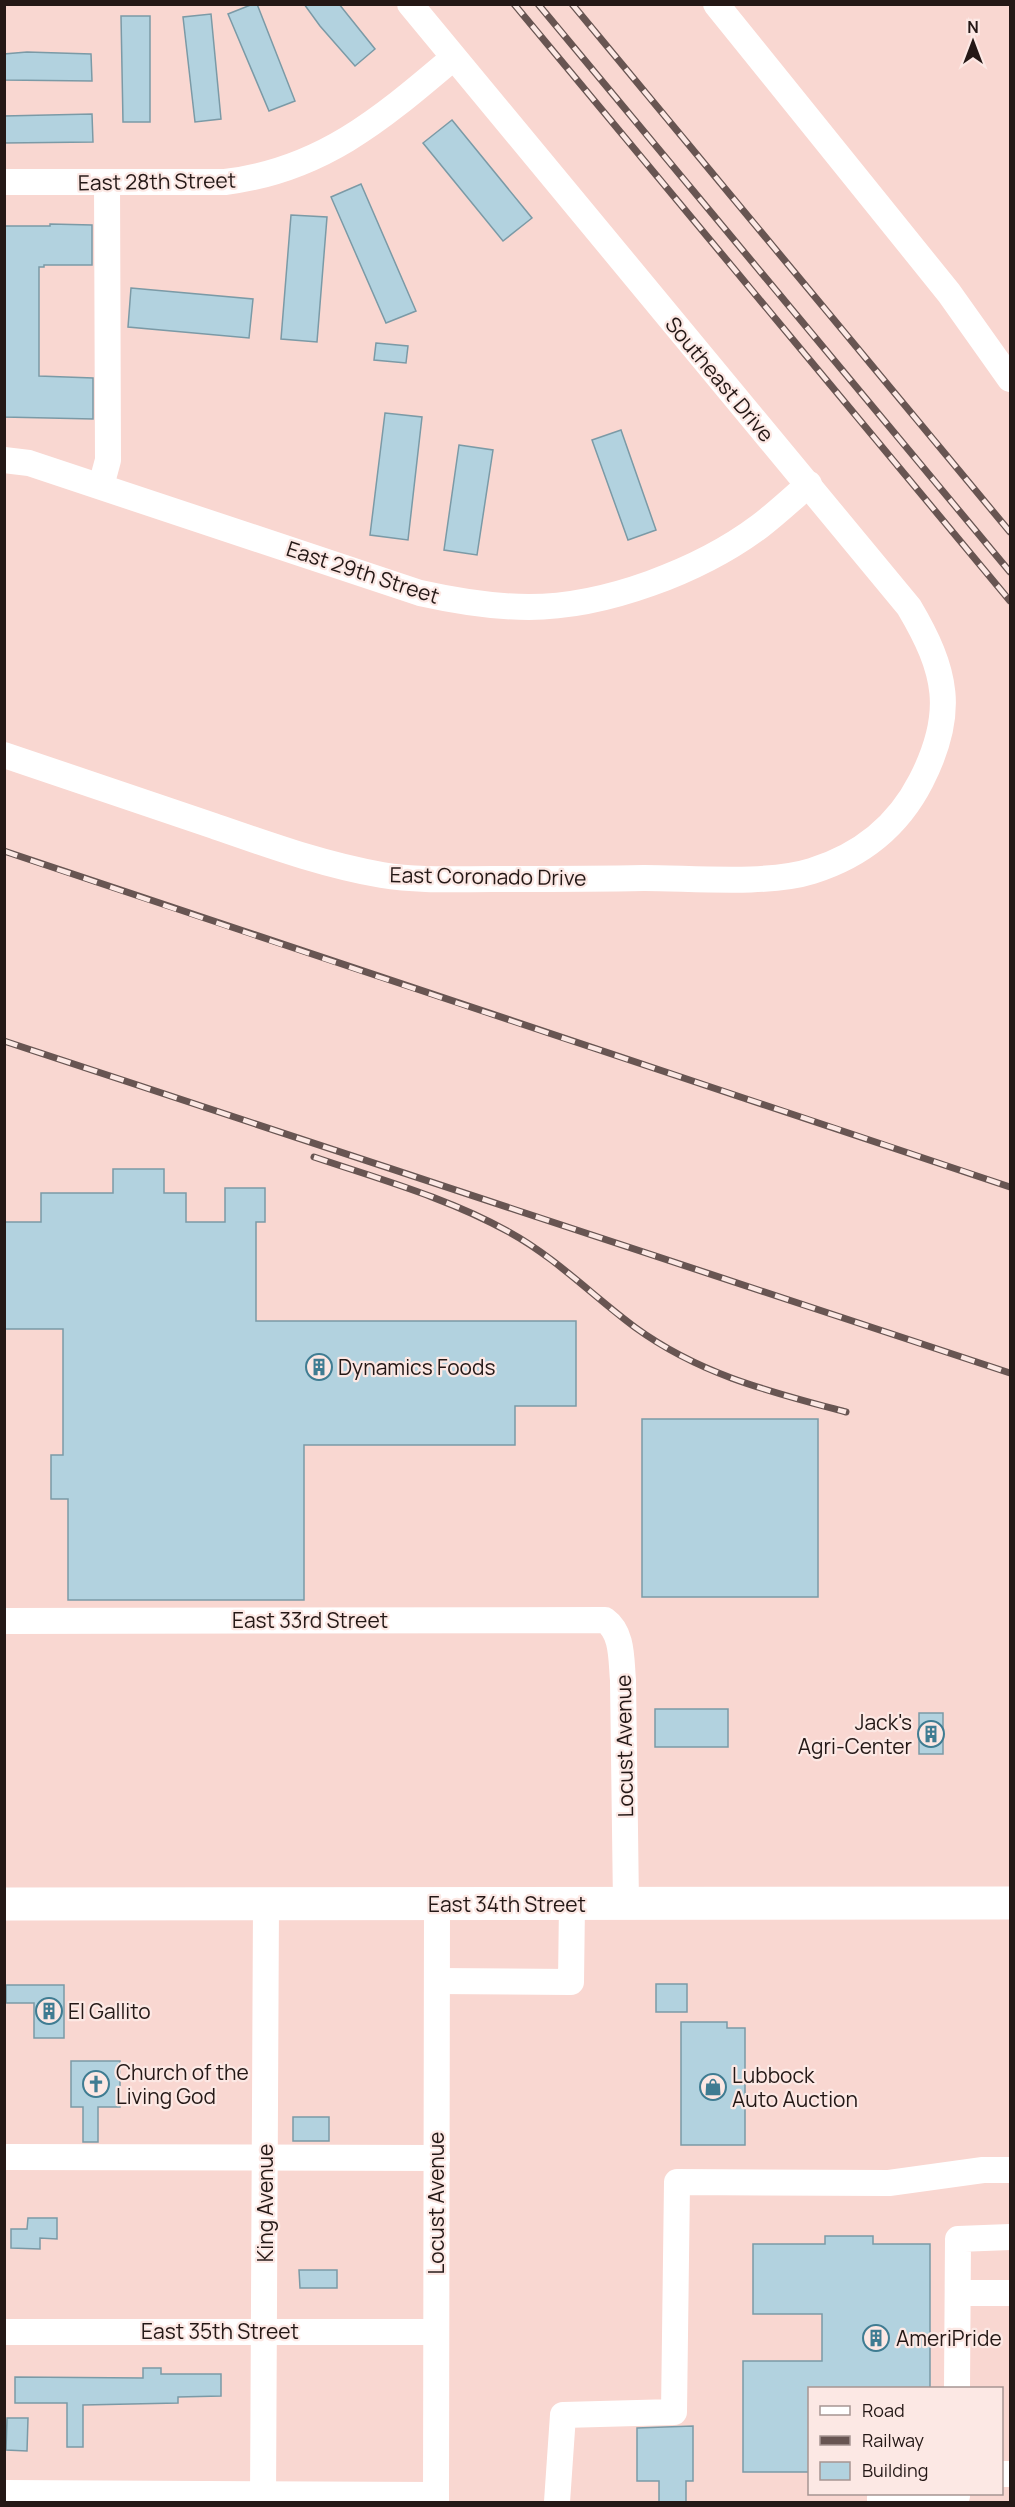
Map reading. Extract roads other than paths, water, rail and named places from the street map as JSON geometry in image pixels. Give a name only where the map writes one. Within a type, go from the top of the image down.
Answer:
[{"type":"main road","name":"East 34th Street","points":[[4,1904],[1011,1903]]},
{"type":"street","name":"Southeast Drive","points":[[410,4],[909,607],[933,652],[942,685],[945,711],[941,733],[920,785]]},
{"type":"street","points":[[716,4],[949,293],[1011,379]]},
{"type":"street","name":"East 28th Street","points":[[4,182],[225,182],[256,178],[344,143],[384,116],[453,58]]},
{"type":"street","points":[[101,486],[108,460],[107,182]]},
{"type":"street","name":"East 29th Street","points":[[4,460],[29,463],[101,486],[420,593],[453,600],[531,607],[600,598],[638,588],[681,571],[719,552],[760,526],[809,484]]},
{"type":"street","name":"East Coronado Drive","points":[[4,755],[303,856],[383,875],[447,879],[756,878],[810,872],[866,846],[902,813],[920,785]]},
{"type":"street","name":"East 33rd Street","points":[[4,1621],[605,1620],[613,1625]]},
{"type":"street","name":"Locust Avenue","points":[[613,1625],[620,1644],[623,1680],[626,1904]]},
{"type":"street","name":"King Avenue","points":[[263,2498],[266,1904]]},
{"type":"street","points":[[437,1981],[571,1982],[572,1904]]},
{"type":"street","name":"Locust Avenue","points":[[436,2499],[437,1905]]},
{"type":"street","points":[[4,2157],[437,2158]]},
{"type":"street","points":[[557,2502],[563,2415],[674,2412],[677,2182],[889,2183],[983,2170],[1011,2170]]},
{"type":"street","points":[[957,2387],[958,2239],[1011,2237]]},
{"type":"street","points":[[958,2293],[1011,2293]]},
{"type":"street","name":"East 35th Street","points":[[4,2332],[435,2332]]},
{"type":"street","points":[[4,2493],[436,2499]]},
{"type":"street","points":[[880,2502],[880,2498],[957,2497]]},
{"type":"railway","points":[[514,4],[1010,601]]},
{"type":"railway","points":[[538,4],[1010,572]]},
{"type":"railway","points":[[572,4],[1010,532]]},
{"type":"railway","points":[[4,851],[1010,1187]]},
{"type":"railway","points":[[4,1041],[1010,1373]]},
{"type":"railway","points":[[314,1157],[438,1199],[509,1232],[558,1265],[636,1328],[711,1370],[764,1389],[846,1412]]},
{"type":"place","name":"Dynamics Foods","points":[[319,1367]]},
{"type":"place","name":"Jack's Agri-Center","points":[[931,1734]]},
{"type":"place","name":"El Gallito","points":[[49,2011]]},
{"type":"place","name":"Church of the Living God","points":[[96,2084]]},
{"type":"place","name":"Lubbock Auto Auction","points":[[713,2087]]},
{"type":"place","name":"AmeriPride","points":[[876,2338]]}]
